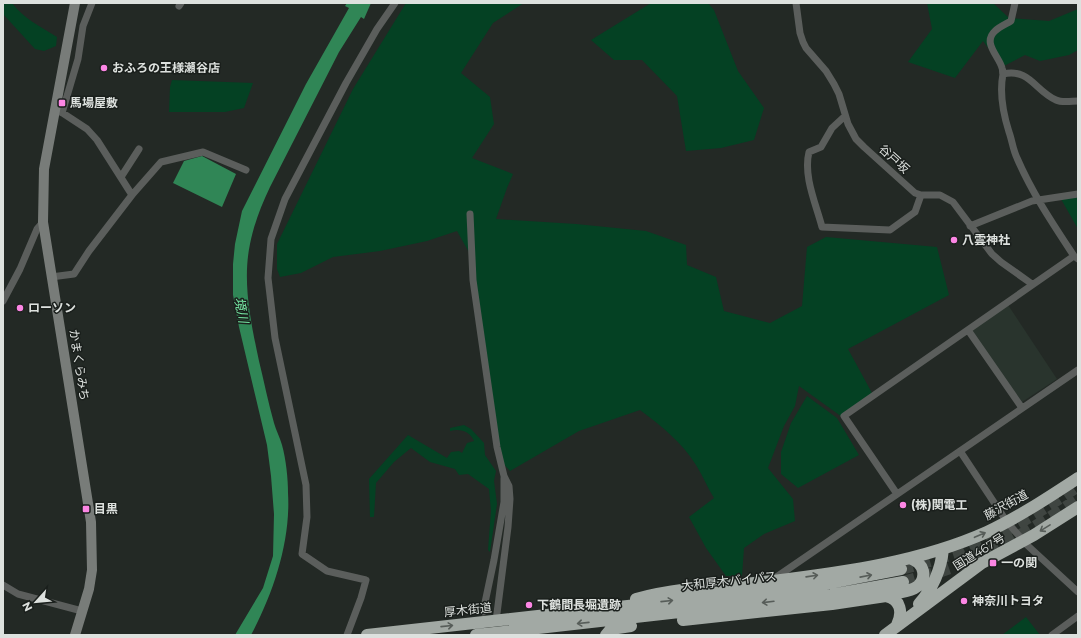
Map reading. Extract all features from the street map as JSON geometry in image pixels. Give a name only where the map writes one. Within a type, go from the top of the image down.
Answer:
[{"type":"highway","name":"藤沢街道","points":[[594,610],[655,594],[772,581],[851,570],[910,558],[943,549],[1007,522],[1045,500],[1078,478]]},
{"type":"highway","name":"国道467号","points":[[885,635],[982,563],[1023,541],[1078,507]]},
{"type":"highway","name":"国道467号","points":[[898,625],[929,592],[936,578],[943,549]]},
{"type":"highway","points":[[611,628],[629,622],[817,606],[917,588],[921,583],[923,573],[920,564],[910,558]]},
{"type":"highway","points":[[941,562],[949,575],[958,578],[963,577]]},
{"type":"highway","name":"大和厚木バイパス","points":[[559,614],[829,583],[901,569]]},
{"type":"highway","name":"大和厚木バイパス","points":[[564,625],[611,628],[642,621],[831,595],[903,582]]},
{"type":"highway","points":[[879,596],[890,596],[899,605],[901,618],[898,625]]},
{"type":"highway","name":"厚木街道","points":[[367,635],[559,614]]},
{"type":"highway","points":[[559,614],[564,625],[574,635]]},
{"type":"highway","points":[[476,635],[564,625]]},
{"type":"main road","name":"かまくらみち","points":[[75,3],[58,110],[44,169],[43,222],[90,522],[92,570],[89,589],[76,635]]},
{"type":"street","points":[[92,3],[84,22],[78,59],[58,110],[87,128],[98,140],[132,195]]},
{"type":"street","points":[[347,635],[366,580],[327,571],[302,554],[307,517],[306,485],[275,338],[268,278],[271,239],[285,199],[346,83],[377,29],[395,3]]},
{"type":"street","name":"谷戸坂","points":[[796,3],[800,33],[803,42],[806,48],[826,71],[834,84],[839,94],[845,116],[856,139],[910,188],[921,195]]},
{"type":"street","points":[[897,494],[844,416],[1032,284],[1076,258],[1038,199],[1016,157],[1008,130],[1002,102],[1002,68],[990,42],[994,31],[1011,21],[1015,3]]},
{"type":"street","points":[[1002,74],[1014,73],[1026,76],[1058,101],[1078,101]]},
{"type":"street","points":[[845,116],[832,128],[821,147],[809,152],[807,162],[810,185],[822,227],[890,230],[915,212],[921,195],[940,195],[953,202],[996,258],[1032,284]]},
{"type":"street","points":[[121,177],[138,149]]},
{"type":"street","points":[[51,278],[74,274],[89,251],[132,195],[161,162],[203,152],[246,170]]},
{"type":"street","points":[[970,226],[1038,199],[1078,194]]},
{"type":"street","points":[[470,214],[473,280],[499,459],[504,476],[509,486],[510,499],[508,527],[496,621]]},
{"type":"street","points":[[3,301],[20,269],[37,229],[43,222]]},
{"type":"street","points":[[968,330],[1022,408]]},
{"type":"street","points":[[772,581],[1078,370]]},
{"type":"street","points":[[960,451],[1007,522],[1023,541],[1078,592]]},
{"type":"street","points":[[483,612],[504,502],[504,476]]},
{"type":"street","points":[[3,585],[18,594],[82,612]]},
{"type":"street","points":[[1052,635],[1078,616]]},
{"type":"shaded area","points":[[3,3],[12,3],[27,18],[57,37],[56,46],[44,51],[35,49],[3,14]]},
{"type":"shaded area","points":[[406,3],[524,3],[493,23],[461,73],[490,97],[494,124],[472,158],[513,174],[496,219],[576,224],[646,231],[686,245],[687,265],[716,277],[724,311],[770,323],[802,306],[807,247],[826,237],[937,247],[949,295],[848,349],[872,393],[842,417],[799,386],[795,406],[784,426],[768,468],[793,499],[795,521],[764,534],[744,548],[742,576],[726,576],[706,548],[689,517],[714,498],[696,465],[678,442],[640,410],[579,431],[510,471],[499,459],[471,256],[457,231],[427,241],[380,251],[333,257],[301,273],[280,277],[277,269],[277,244],[353,89]]},
{"type":"shaded area","points":[[651,3],[708,3],[714,10],[738,71],[764,108],[754,140],[721,148],[686,151],[677,96],[642,60],[614,60],[591,40]]},
{"type":"shaded area","points":[[927,3],[993,3],[1009,18],[1049,21],[1078,9],[1078,50],[1069,55],[1040,61],[1025,55],[1002,67],[983,41],[955,78],[908,62],[932,29]]},
{"type":"shaded area","points":[[172,80],[253,83],[244,108],[225,112],[169,112],[170,87]]},
{"type":"shaded area","points":[[1078,197],[1078,229],[1061,199]]},
{"type":"shaded area","points":[[1008,305],[1057,379],[1022,402],[968,330]]},
{"type":"shaded area","points":[[807,396],[837,418],[859,455],[798,488],[781,474],[781,452],[791,423]]},
{"type":"shaded area","points":[[464,425],[471,429],[484,443],[485,455],[496,471],[494,481],[497,504],[490,552],[488,550],[491,511],[489,489],[468,474],[459,475],[455,469],[430,462],[411,448],[394,462],[376,483],[374,517],[370,517],[369,479],[408,435],[447,458],[451,452],[459,451],[462,453],[467,443],[474,441],[470,435],[464,431],[450,431],[450,428]]},
{"type":"shaded area","points":[[1026,617],[1040,635],[1002,635]]},
{"type":"water","name":"境川","points":[[347,3],[371,3],[364,19],[361,17],[339,52],[270,187],[258,215],[250,244],[247,273],[248,302],[259,361],[270,407],[285,456],[288,482],[288,511],[287,530],[279,567],[259,619],[251,635],[235,635],[263,588],[273,556],[274,514],[267,445],[239,327],[233,295],[233,264],[235,244],[242,211],[306,84],[349,8],[345,6]]},
{"type":"water","points":[[202,156],[236,174],[222,207],[173,183],[184,161]]},
{"type":"tunnel","points":[[901,569],[960,551],[997,535],[1052,504],[1078,486]]},
{"type":"tunnel","points":[[903,582],[947,569],[986,553],[1033,528],[1078,499]]},
{"type":"place","name":"おふろの王様瀬谷店","points":[[104,68]]},
{"type":"place","name":"馬場屋敷","points":[[62,103]]},
{"type":"place","name":"八雲神社","points":[[954,240]]},
{"type":"place","name":"ローソン","points":[[20,308]]},
{"type":"place","name":"(株)関電工","points":[[903,505]]},
{"type":"place","name":"目黒","points":[[86,509]]},
{"type":"place","name":"一の関","points":[[993,563]]},
{"type":"place","name":"神奈川トヨタ","points":[[964,601]]},
{"type":"place","name":"下鶴間長堀遺跡","points":[[529,605]]}]
